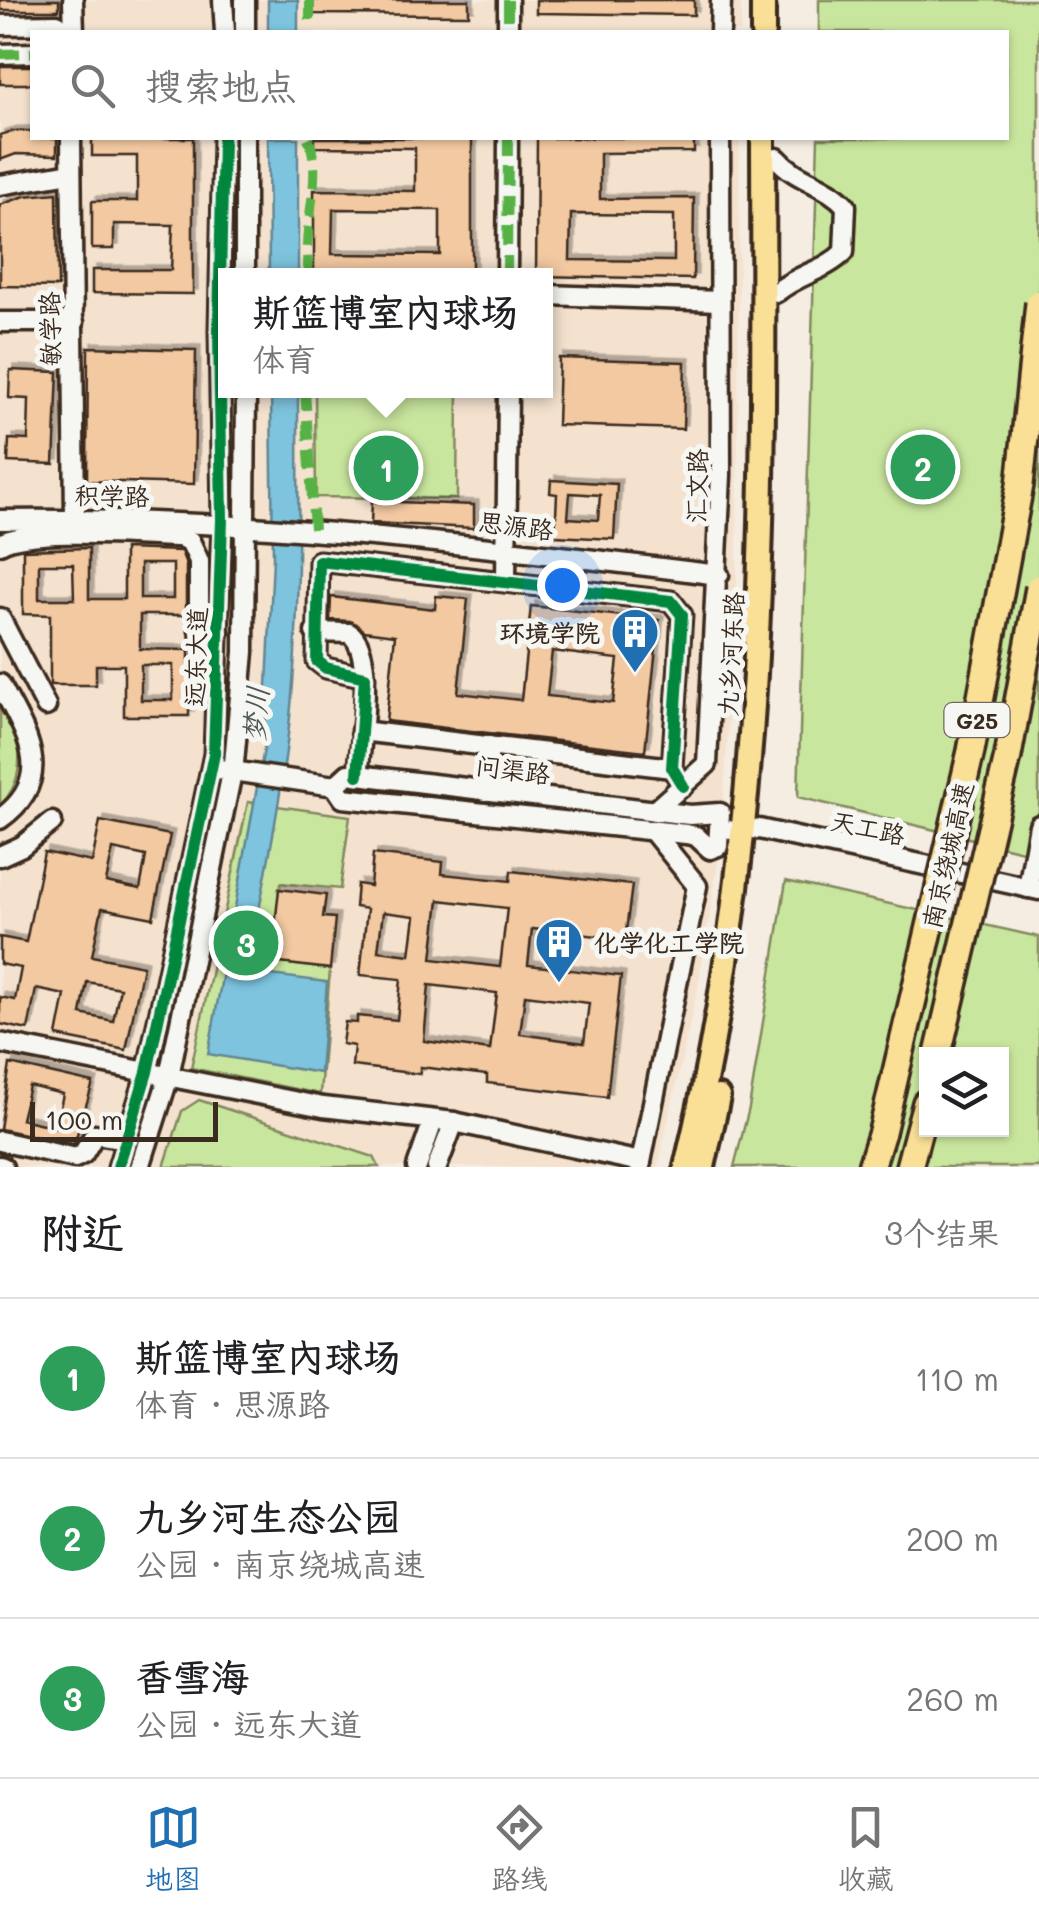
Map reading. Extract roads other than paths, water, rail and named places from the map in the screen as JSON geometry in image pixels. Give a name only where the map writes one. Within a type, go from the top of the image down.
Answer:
[{"type":"highway","name":"南京绕城高速","points":[[871,1167],[971,750],[1020,486],[1039,302]]},
{"type":"highway","name":"南京绕城高速","points":[[940,1047],[1008,756],[1039,588]]},
{"type":"highway","points":[[909,1167],[919,1134]]},
{"type":"main road","points":[[763,0],[763,30]]},
{"type":"main road","points":[[777,0],[777,30]]},
{"type":"main road","name":"九乡河东路","points":[[703,1167],[725,1066],[761,625],[763,140]]},
{"type":"main road","name":"九乡河东路","points":[[686,1167],[711,1063],[774,625],[777,148]]},
{"type":"street","points":[[71,30],[73,0]]},
{"type":"street","points":[[223,0],[224,30]]},
{"type":"street","points":[[245,0],[245,30]]},
{"type":"street","points":[[508,0],[508,30]]},
{"type":"street","points":[[720,30],[721,0]]},
{"type":"street","points":[[0,25],[57,24],[68,30]]},
{"type":"street","points":[[0,54],[30,53]]},
{"type":"street","name":"敏学路","points":[[71,140],[75,519]]},
{"type":"street","name":"远东大道","points":[[219,268],[222,140]]},
{"type":"street","points":[[245,268],[246,140]]},
{"type":"street","points":[[507,268],[508,140]]},
{"type":"street","name":"汇文路","points":[[653,820],[707,764],[719,575],[720,140]]},
{"type":"street","points":[[777,148],[790,173],[836,194],[846,206],[844,252],[833,264],[793,278],[777,292]]},
{"type":"street","points":[[0,185],[71,172]]},
{"type":"street","points":[[553,295],[720,300]]},
{"type":"street","points":[[0,322],[74,322]]},
{"type":"street","name":"远东大道","points":[[118,1167],[130,1139],[147,1072],[212,768],[222,522],[219,398]]},
{"type":"street","name":"远东大道","points":[[140,1167],[170,1076],[242,772],[244,652],[254,524],[246,398]]},
{"type":"street","points":[[506,582],[508,398]]},
{"type":"street","name":"积学路","points":[[0,520],[254,524]]},
{"type":"street","name":"思源路","points":[[254,524],[508,548],[719,575]]},
{"type":"street","points":[[0,544],[10,538],[58,536],[180,537],[190,541],[200,561],[199,631],[219,632]]},
{"type":"street","points":[[365,677],[326,668],[317,661],[320,561],[671,601],[679,606],[682,615],[672,768],[683,786]]},
{"type":"street","points":[[0,618],[46,706]]},
{"type":"street","points":[[315,632],[349,632],[358,638],[365,677],[358,775],[348,774],[335,786]]},
{"type":"street","points":[[0,684],[24,721],[33,751],[28,782],[14,809],[0,819]]},
{"type":"street","points":[[361,732],[672,768]]},
{"type":"street","points":[[485,790],[490,746]]},
{"type":"street","name":"问渠路","points":[[212,768],[335,786],[343,798],[653,820]]},
{"type":"street","name":"问渠路","points":[[358,775],[485,790],[688,825],[716,850],[742,829]]},
{"type":"street","points":[[0,1043],[324,1107],[454,1122],[640,1165],[698,886],[653,820]]},
{"type":"street","points":[[0,856],[22,846],[52,822]]},
{"type":"street","points":[[1033,889],[1039,826]]},
{"type":"street","name":"天工路","points":[[742,829],[1033,889]]},
{"type":"street","points":[[417,1167],[433,1120]]},
{"type":"street","points":[[437,1167],[454,1122]]},
{"type":"street","points":[[0,1141],[75,1158],[83,1154],[95,1134],[130,1139]]},
{"type":"water","points":[[268,0],[298,0],[298,30],[268,30]]},
{"type":"water","points":[[268,140],[298,140],[298,268],[269,268]]},
{"type":"water","points":[[271,398],[298,398],[296,636],[290,717],[247,972],[327,982],[320,1073],[208,1054],[264,749],[273,559]]},
{"type":"place","name":"九乡河生态公园","points":[[923,467]]},
{"type":"place","name":"斯篮博室内球场","points":[[386,468]]},
{"type":"place","name":"环境学院","points":[[635,674]]},
{"type":"place","name":"香雪海","points":[[246,943]]},
{"type":"place","name":"化学化工学院","points":[[559,984]]},
{"type":"water label","name":"梦川","points":[[255,714]]}]
